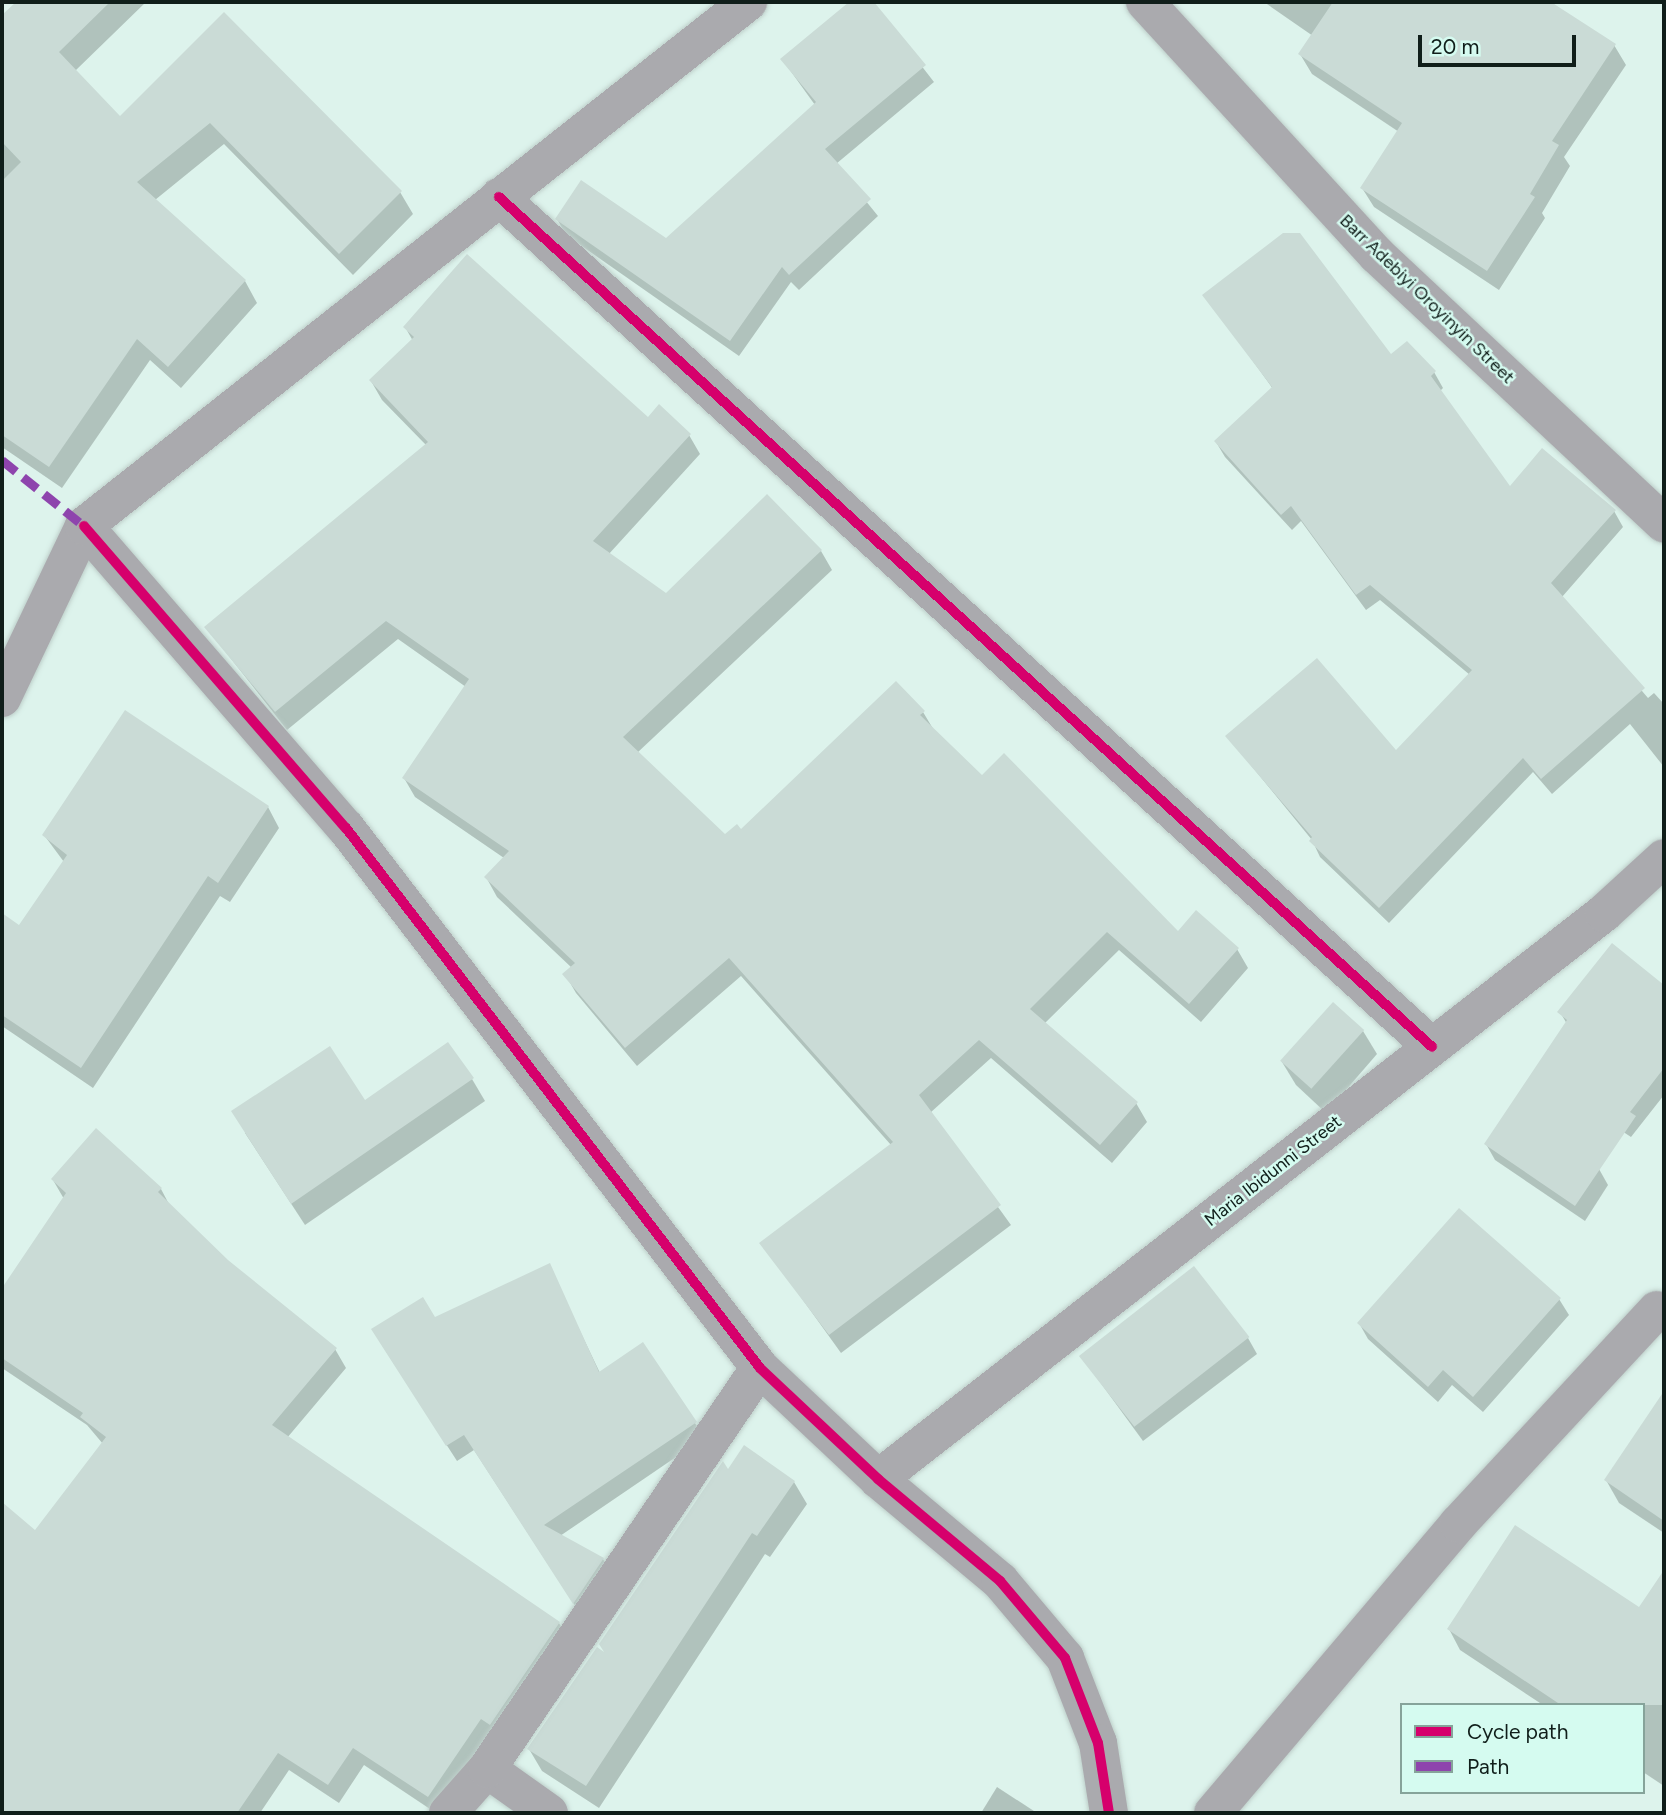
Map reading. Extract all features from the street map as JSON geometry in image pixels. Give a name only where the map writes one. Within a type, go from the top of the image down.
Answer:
[{"type":"street","points":[[2,698],[84,526],[748,2]]},
{"type":"street","name":"Barr Adebiyi Oroyinyin Street","points":[[1145,2],[1377,255],[1664,524]]},
{"type":"street","points":[[499,197],[1433,1047]]},
{"type":"street","points":[[84,526],[346,828],[760,1368],[878,1479],[1000,1581],[1065,1658],[1098,1743],[1109,1813]]},
{"type":"street","name":"Maria Ibidunni Street","points":[[878,1479],[1604,914],[1664,858]]},
{"type":"street","points":[[1213,1813],[1458,1524],[1657,1310]]},
{"type":"street","points":[[448,1813],[487,1769],[760,1368]]},
{"type":"street","points":[[487,1769],[549,1813]]},
{"type":"building","points":[[16,2],[110,2],[59,52],[120,116],[224,12],[402,191],[339,254],[210,123],[137,182],[246,280],[168,367],[137,339],[49,467],[2,435],[2,181],[21,162],[2,142],[2,15]]},
{"type":"building","points":[[849,2],[874,2],[926,65],[825,149],[871,199],[789,275],[782,267],[730,341],[555,219],[581,180],[666,238],[816,102],[780,59]]},
{"type":"building","points":[[1333,2],[1551,2],[1616,44],[1552,141],[1559,145],[1530,194],[1535,197],[1487,271],[1360,188],[1402,123],[1298,54]]},
{"type":"building","points":[[1283,233],[1300,233],[1391,354],[1407,341],[1436,371],[1431,376],[1510,486],[1542,448],[1616,510],[1551,583],[1645,688],[1541,779],[1523,758],[1379,908],[1309,841],[1312,837],[1225,736],[1317,658],[1396,750],[1472,670],[1370,585],[1356,595],[1291,506],[1281,515],[1214,441],[1272,387],[1202,295]]},
{"type":"building","points":[[467,254],[648,417],[659,404],[691,434],[593,541],[666,593],[767,494],[822,550],[623,737],[725,834],[737,824],[741,829],[896,681],[925,711],[920,715],[982,775],[1004,753],[1178,931],[1196,910],[1239,948],[1189,1004],[1107,932],[1030,1009],[1138,1102],[1100,1145],[979,1040],[919,1095],[1001,1205],[829,1335],[759,1243],[893,1142],[729,958],[625,1048],[562,974],[575,963],[484,877],[509,851],[402,778],[469,679],[386,621],[275,712],[204,627],[428,442],[369,380],[414,337],[403,327]]},
{"type":"building","points":[[125,710],[269,806],[218,883],[208,876],[81,1068],[2,1015],[2,913],[19,925],[67,855],[42,835]]},
{"type":"building","points":[[1612,943],[1664,985],[1664,1068],[1630,1112],[1636,1116],[1575,1206],[1484,1144],[1567,1020],[1557,1012]]},
{"type":"building","points":[[1333,1002],[1364,1030],[1311,1089],[1280,1061]]},
{"type":"building","points":[[448,1042],[474,1078],[291,1204],[231,1111],[330,1046],[365,1100]]},
{"type":"building","points":[[96,1128],[162,1188],[158,1192],[228,1260],[337,1348],[272,1425],[560,1622],[490,1725],[481,1719],[428,1797],[353,1748],[328,1785],[278,1753],[237,1813],[2,1813],[2,1502],[35,1530],[106,1437],[80,1417],[83,1413],[2,1358],[2,1288],[66,1193],[51,1179]]},
{"type":"building","points":[[1459,1208],[1561,1298],[1473,1397],[1443,1370],[1428,1387],[1357,1323]]},
{"type":"building","points":[[550,1263],[599,1372],[643,1342],[697,1422],[544,1525],[604,1558],[573,1604],[464,1435],[446,1446],[371,1329],[423,1297],[435,1317]]},
{"type":"building","points":[[1194,1266],[1249,1337],[1134,1427],[1079,1356]]},
{"type":"building","points":[[1664,1391],[1664,1521],[1604,1480]]},
{"type":"building","points":[[744,1445],[795,1481],[757,1536],[752,1533],[586,1786],[527,1749],[597,1647],[604,1652],[599,1644],[723,1461],[728,1469]]},
{"type":"building","points":[[1515,1525],[1639,1607],[1664,1570],[1664,1705],[1558,1703],[1447,1629]]},
{"type":"marked path","points":[[2,460],[84,526]]},
{"type":"cycle path","points":[[499,197],[1432,1047]]},
{"type":"cycle path","points":[[84,526],[346,828],[760,1368],[878,1479],[1000,1581],[1065,1658],[1098,1743],[1109,1813]]}]
